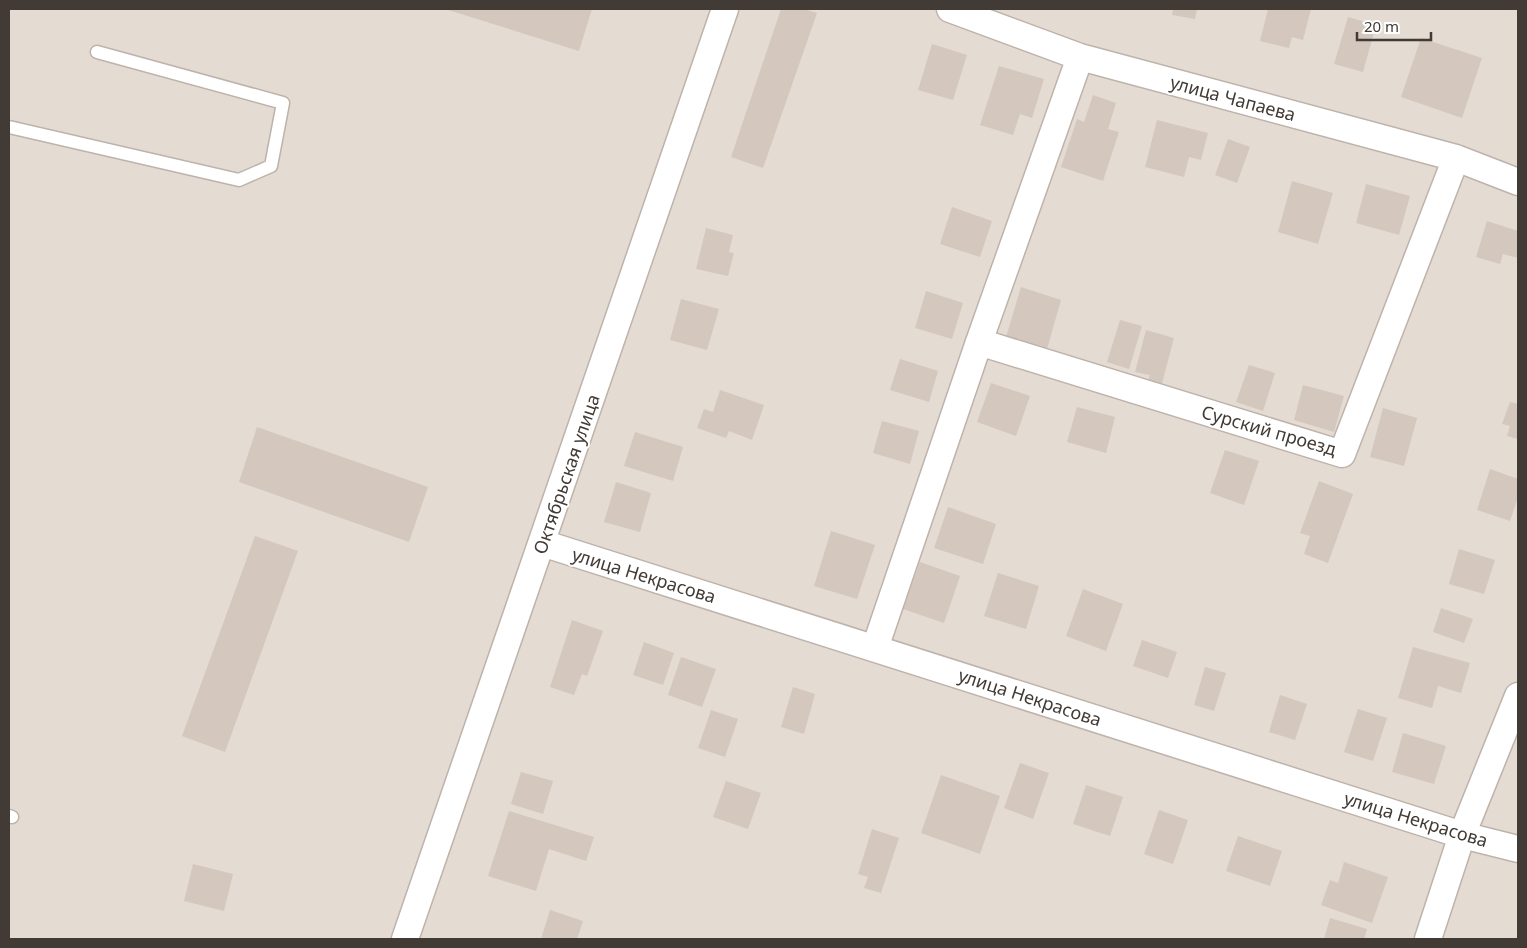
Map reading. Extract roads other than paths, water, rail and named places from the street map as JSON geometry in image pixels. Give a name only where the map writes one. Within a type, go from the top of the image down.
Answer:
[{"type":"street","name":"Октябрьская улица","points":[[405,939],[725,9]]},
{"type":"street","name":"улица Чапаева","points":[[950,9],[1080,57],[1456,158],[1518,182]]},
{"type":"street","points":[[875,648],[979,342],[1080,57]]},
{"type":"street","name":"Сурский проезд","points":[[979,342],[1342,454],[1456,158]]},
{"type":"street","name":"улица Некрасова","points":[[542,544],[1462,835],[1518,849]]},
{"type":"street","points":[[1428,939],[1462,835],[1518,696]]},
{"type":"lane","points":[[9,127],[239,180],[270,166],[284,103],[97,52]]}]
